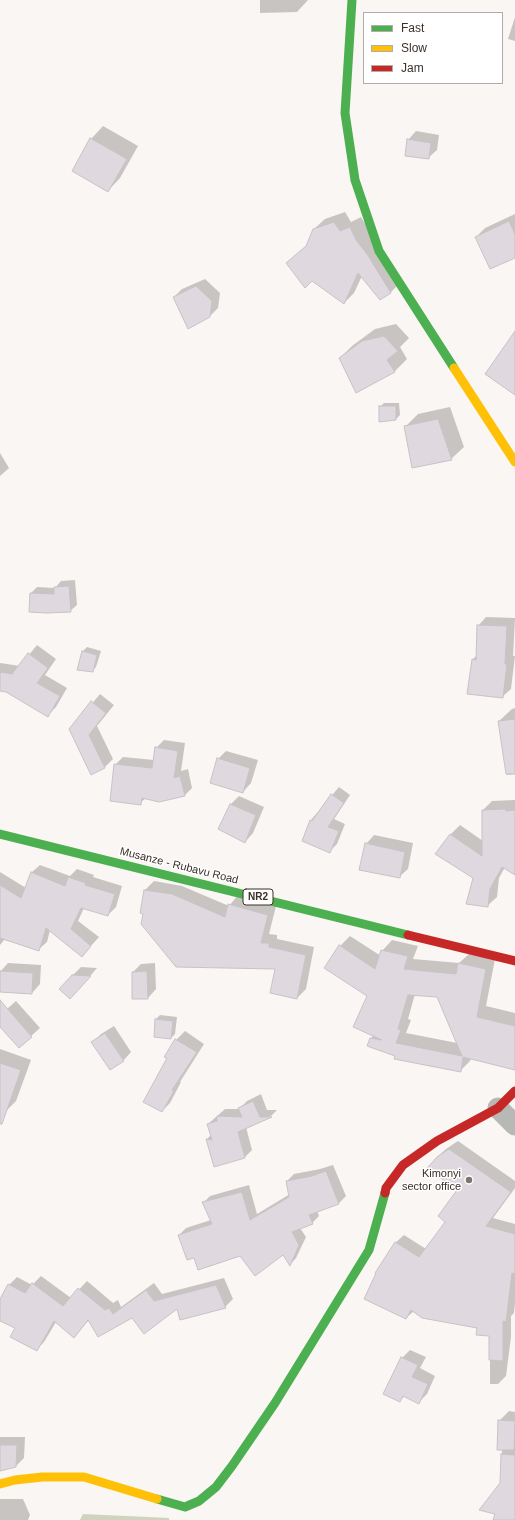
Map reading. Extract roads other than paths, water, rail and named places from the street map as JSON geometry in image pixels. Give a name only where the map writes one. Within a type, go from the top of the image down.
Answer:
[{"type":"main road","points":[[352,0],[345,113],[355,180],[379,251],[515,462]]},
{"type":"main road","name":"Musanze - Rubavu Road","points":[[0,834],[515,961]]},
{"type":"main road","points":[[0,1484],[15,1480],[42,1477],[84,1477],[183,1513],[199,1501],[216,1487],[275,1403],[351,1281],[368,1250],[386,1188],[404,1165],[437,1141],[498,1108],[515,1091]]},
{"type":"street","points":[[498,1108],[515,1124]]},
{"type":"place","name":"Kimonyi sector office","points":[[469,1180]]}]
